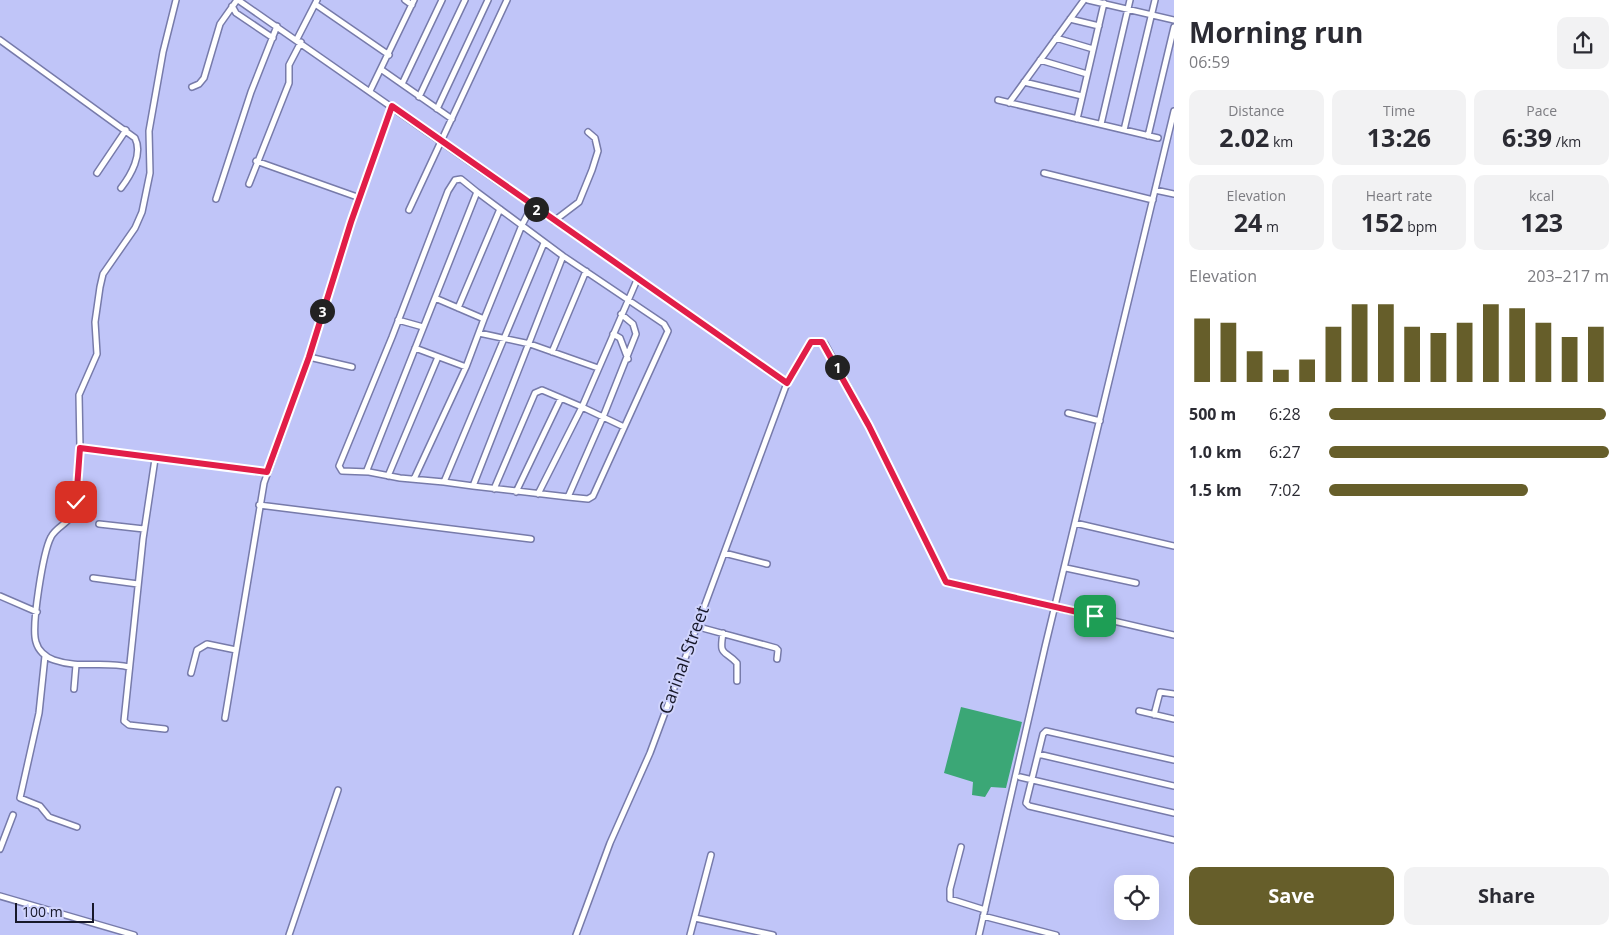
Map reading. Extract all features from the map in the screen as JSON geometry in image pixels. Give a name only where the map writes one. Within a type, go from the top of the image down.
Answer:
[{"type":"street","points":[[76,827],[49,817],[40,806],[20,798],[39,713],[45,656],[35,640],[41,574],[51,537],[71,519],[74,513],[80,448],[80,395],[97,354],[95,322],[100,287],[103,274],[135,228],[142,212],[150,172],[149,131],[162,52],[176,0]]},
{"type":"street","points":[[192,87],[199,84],[204,78],[220,24],[237,0],[299,40],[532,206],[787,383]]},
{"type":"street","points":[[370,91],[382,70],[413,2],[405,0]]},
{"type":"street","points":[[402,84],[442,0]]},
{"type":"street","points":[[419,97],[465,0]]},
{"type":"street","points":[[437,109],[488,0]]},
{"type":"street","points":[[409,210],[507,0]]},
{"type":"street","points":[[1009,103],[1084,0]]},
{"type":"street","points":[[1088,0],[1174,20]]},
{"type":"street","points":[[1101,124],[1130,0]]},
{"type":"street","points":[[1124,130],[1155,0]]},
{"type":"street","points":[[248,184],[289,84],[288,64],[316,2],[389,55]]},
{"type":"street","points":[[1077,119],[1104,3]]},
{"type":"street","points":[[232,6],[236,13],[273,38]]},
{"type":"street","points":[[1070,19],[1099,26]]},
{"type":"street","points":[[216,199],[251,92],[278,26]]},
{"type":"street","points":[[1148,136],[1174,27]]},
{"type":"street","points":[[1056,38],[1093,49]]},
{"type":"street","points":[[0,40],[135,138],[137,147],[132,174],[121,188]]},
{"type":"street","points":[[1040,60],[1088,74]]},
{"type":"street","points":[[382,70],[452,119]]},
{"type":"street","points":[[1024,82],[1082,96]]},
{"type":"street","points":[[998,100],[1158,138]]},
{"type":"street","points":[[225,718],[259,505],[267,472],[309,357],[392,106]]},
{"type":"street","points":[[979,935],[1174,111]]},
{"type":"street","points":[[97,174],[126,130]]},
{"type":"street","points":[[554,221],[579,202],[592,170],[598,151],[595,138],[588,132]]},
{"type":"street","points":[[256,161],[360,198]]},
{"type":"street","points":[[1044,173],[1153,200]]},
{"type":"street","points":[[455,180],[461,180],[477,192],[544,243],[664,324],[668,334],[593,496],[588,499],[516,492],[369,472],[342,471],[339,466],[448,192],[455,180]]},
{"type":"street","points":[[1155,190],[1174,194]]},
{"type":"street","points":[[369,472],[367,466],[477,192]]},
{"type":"street","points":[[414,479],[466,367],[522,225],[532,206]]},
{"type":"street","points":[[458,308],[500,209]]},
{"type":"street","points":[[444,482],[544,243]]},
{"type":"street","points":[[473,486],[563,256]]},
{"type":"street","points":[[552,352],[586,271]]},
{"type":"street","points":[[538,494],[582,407],[628,298],[638,280]]},
{"type":"street","points":[[434,298],[484,319]]},
{"type":"street","points":[[568,497],[628,359],[636,330],[630,320],[621,314]]},
{"type":"street","points":[[398,320],[423,327]]},
{"type":"street","points":[[479,333],[530,344],[598,368]]},
{"type":"street","points":[[613,334],[620,338],[628,359]]},
{"type":"street","name":"Carinal Street","points":[[576,935],[610,843],[650,753],[695,626],[787,383],[811,342],[822,342],[869,426],[946,582],[1056,606]]},
{"type":"street","points":[[415,348],[466,367]]},
{"type":"street","points":[[309,357],[352,366]]},
{"type":"street","points":[[388,476],[438,357]]},
{"type":"street","points":[[494,489],[535,393],[542,390],[624,427]]},
{"type":"street","points":[[516,492],[561,398]]},
{"type":"street","points":[[1068,413],[1100,421]]},
{"type":"street","points":[[80,448],[267,472]]},
{"type":"street","points":[[154,459],[144,529],[129,667],[125,724],[164,728]]},
{"type":"street","points":[[259,505],[531,539]]},
{"type":"street","points":[[1075,523],[1174,546]]},
{"type":"street","points":[[99,524],[144,529]]},
{"type":"street","points":[[724,553],[767,564]]},
{"type":"street","points":[[1066,568],[1136,583]]},
{"type":"street","points":[[93,578],[138,584]]},
{"type":"street","points":[[0,596],[37,612]]},
{"type":"street","points":[[1056,606],[1174,635]]},
{"type":"street","points":[[695,626],[776,648],[778,650],[777,659]]},
{"type":"street","points":[[723,633],[721,649],[723,653],[737,663],[737,681]]},
{"type":"street","points":[[191,673],[197,650],[207,644],[236,650]]},
{"type":"street","points":[[45,656],[76,665],[109,663],[129,667]]},
{"type":"street","points":[[74,689],[76,665]]},
{"type":"street","points":[[1154,714],[1160,692],[1174,694]]},
{"type":"street","points":[[1139,711],[1174,719]]},
{"type":"street","points":[[1174,760],[1046,731],[1042,734],[1026,803],[1029,806],[1174,840]]},
{"type":"street","points":[[1038,754],[1174,786]]},
{"type":"street","points":[[1020,777],[1174,813]]},
{"type":"street","points":[[289,935],[338,790]]},
{"type":"street","points":[[0,849],[14,815]]},
{"type":"street","points":[[961,846],[950,889],[950,899],[985,910]]},
{"type":"street","points":[[690,935],[711,855]]},
{"type":"street","points":[[0,896],[134,935]]},
{"type":"street","points":[[983,916],[1056,935]]},
{"type":"street","points":[[694,918],[773,935]]},
{"type":"green space","points":[[961,707],[1022,722],[1006,788],[991,787],[985,797],[972,795],[973,782],[944,773]]},
{"type":"route","points":[[76,502],[80,448],[267,472],[309,357],[351,222],[392,106],[787,383],[804,350],[811,342],[818,341],[825,344],[869,426],[888,468],[946,582],[1095,616]]}]
